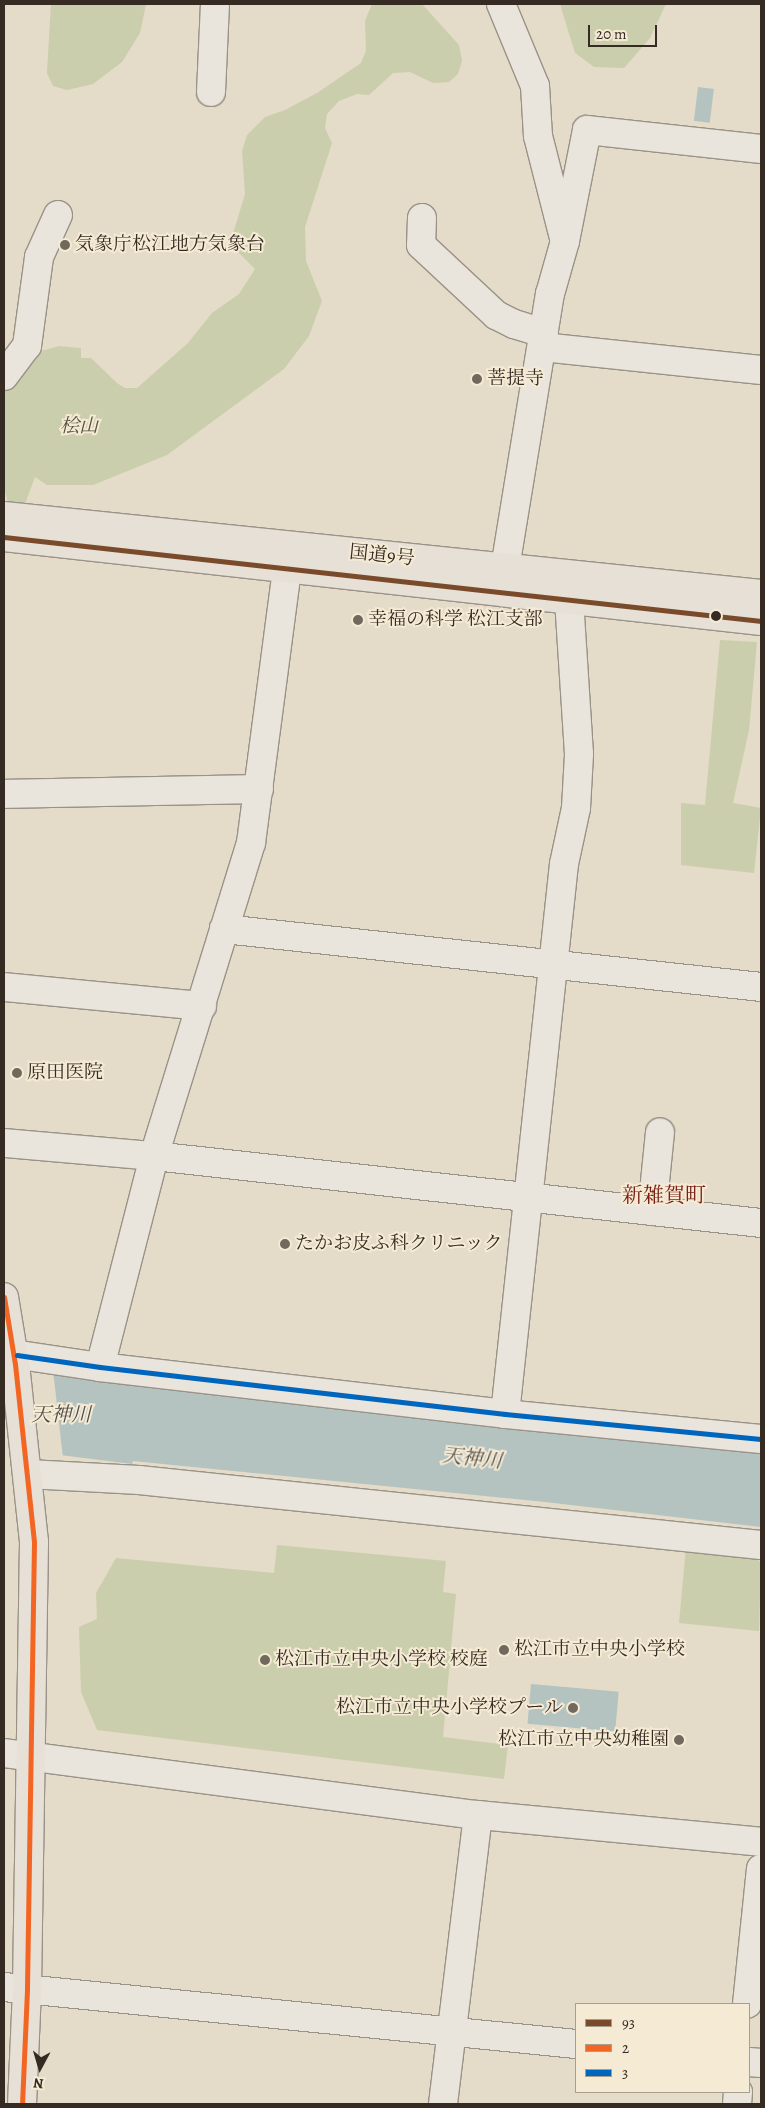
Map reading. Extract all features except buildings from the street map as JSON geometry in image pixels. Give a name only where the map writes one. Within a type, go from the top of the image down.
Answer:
[{"type":"main road","name":"国道9号","points":[[4,516],[569,600],[761,621]]},
{"type":"main road","name":"国道9号","points":[[4,537],[288,558],[504,568],[761,594]]},
{"type":"main road","points":[[4,1297],[14,1359],[34,1542],[32,1756],[16,1988],[22,2104]]},
{"type":"street","points":[[210,92],[215,4]]},
{"type":"street","points":[[501,4],[534,86],[538,136],[565,242]]},
{"type":"street","points":[[504,568],[543,340],[565,242],[586,130],[761,149]]},
{"type":"street","points":[[4,376],[27,346],[39,257],[58,215]]},
{"type":"street","points":[[422,218],[421,246],[496,314],[543,340],[761,370]]},
{"type":"street","points":[[100,1367],[154,1156],[251,843],[288,558]]},
{"type":"street","points":[[505,1414],[564,864],[576,808],[579,754],[569,600]]},
{"type":"street","points":[[4,794],[259,789]]},
{"type":"street","points":[[224,929],[552,967],[761,987]]},
{"type":"street","points":[[4,987],[202,1006]]},
{"type":"street","points":[[652,1212],[660,1132]]},
{"type":"street","points":[[4,1143],[154,1156],[527,1199],[761,1222]]},
{"type":"street","points":[[14,1359],[100,1367],[505,1414],[761,1439]]},
{"type":"street","points":[[27,1470],[761,1545]]},
{"type":"street","points":[[4,1753],[478,1815],[761,1842]]},
{"type":"street","points":[[444,2104],[454,2032],[478,1815]]},
{"type":"street","points":[[747,2003],[757,1947],[761,1869]]},
{"type":"street","points":[[16,1988],[575,2044]]},
{"type":"green space","points":[[51,4],[146,4],[140,33],[122,62],[93,84],[67,90],[53,86],[47,73]]},
{"type":"green space","name":"桧山","points":[[372,4],[422,4],[459,45],[462,61],[458,74],[449,82],[433,83],[410,72],[393,73],[369,95],[357,94],[339,101],[327,114],[325,128],[332,143],[305,227],[306,261],[322,301],[309,336],[284,369],[167,455],[93,485],[47,485],[35,477],[25,504],[8,503],[4,487],[4,389],[34,353],[59,346],[81,348],[81,358],[91,358],[117,383],[125,388],[137,388],[188,343],[212,313],[239,294],[255,269],[239,253],[232,237],[245,194],[242,151],[247,135],[265,117],[285,110],[317,93],[361,63],[366,51],[365,21]]},
{"type":"green space","points":[[560,4],[666,4],[650,38],[624,68],[594,67],[575,53]]},
{"type":"green space","points":[[720,640],[757,642],[749,730],[733,803],[761,808],[754,873],[681,865],[681,803],[705,805]]},
{"type":"green space","name":"松江市立中央小学校 校庭","points":[[277,1545],[446,1561],[443,1592],[456,1594],[443,1737],[508,1745],[504,1779],[97,1730],[81,1692],[79,1627],[97,1619],[96,1593],[116,1558],[274,1573]]},
{"type":"green space","points":[[686,1547],[754,1554],[761,1563],[759,1631],[679,1623]]},
{"type":"water","points":[[698,87],[714,89],[710,123],[694,121]]},
{"type":"water","name":"天神川","points":[[4,1369],[135,1382],[136,1386],[305,1405],[560,1431],[761,1446],[761,1527],[545,1502],[133,1461],[132,1464],[4,1448]]},
{"type":"water","name":"松江市立中央小学校プール","points":[[531,1684],[619,1692],[615,1732],[528,1724]]},
{"type":"pier","points":[[4,1366],[53,1370],[63,1458],[4,1450]]},
{"type":"transit line","name":"93","points":[[4,537],[761,621]]},
{"type":"transit line","name":"2","points":[[4,1297],[15,1364],[34,1542],[27,1990],[22,2104]]},
{"type":"transit line","name":"3","points":[[17,1355],[100,1367],[505,1414],[761,1439]]},
{"type":"place","name":"気象庁松江地方気象台","points":[[65,245]]},
{"type":"place","name":"菩提寺","points":[[477,379]]},
{"type":"place","name":"幸福の科学 松江支部","points":[[358,620]]},
{"type":"place","name":"原田医院","points":[[17,1073]]},
{"type":"place","name":"たかお皮ふ科クリニック","points":[[285,1244]]},
{"type":"place","name":"松江市立中央小学校","points":[[504,1650]]},
{"type":"place","name":"松江市立中央小学校 校庭","points":[[265,1660]]},
{"type":"place","name":"松江市立中央小学校プール","points":[[573,1708]]},
{"type":"place","name":"松江市立中央幼稚園","points":[[679,1740]]},
{"type":"district","name":"新雑賀町","points":[[664,1195]]}]
